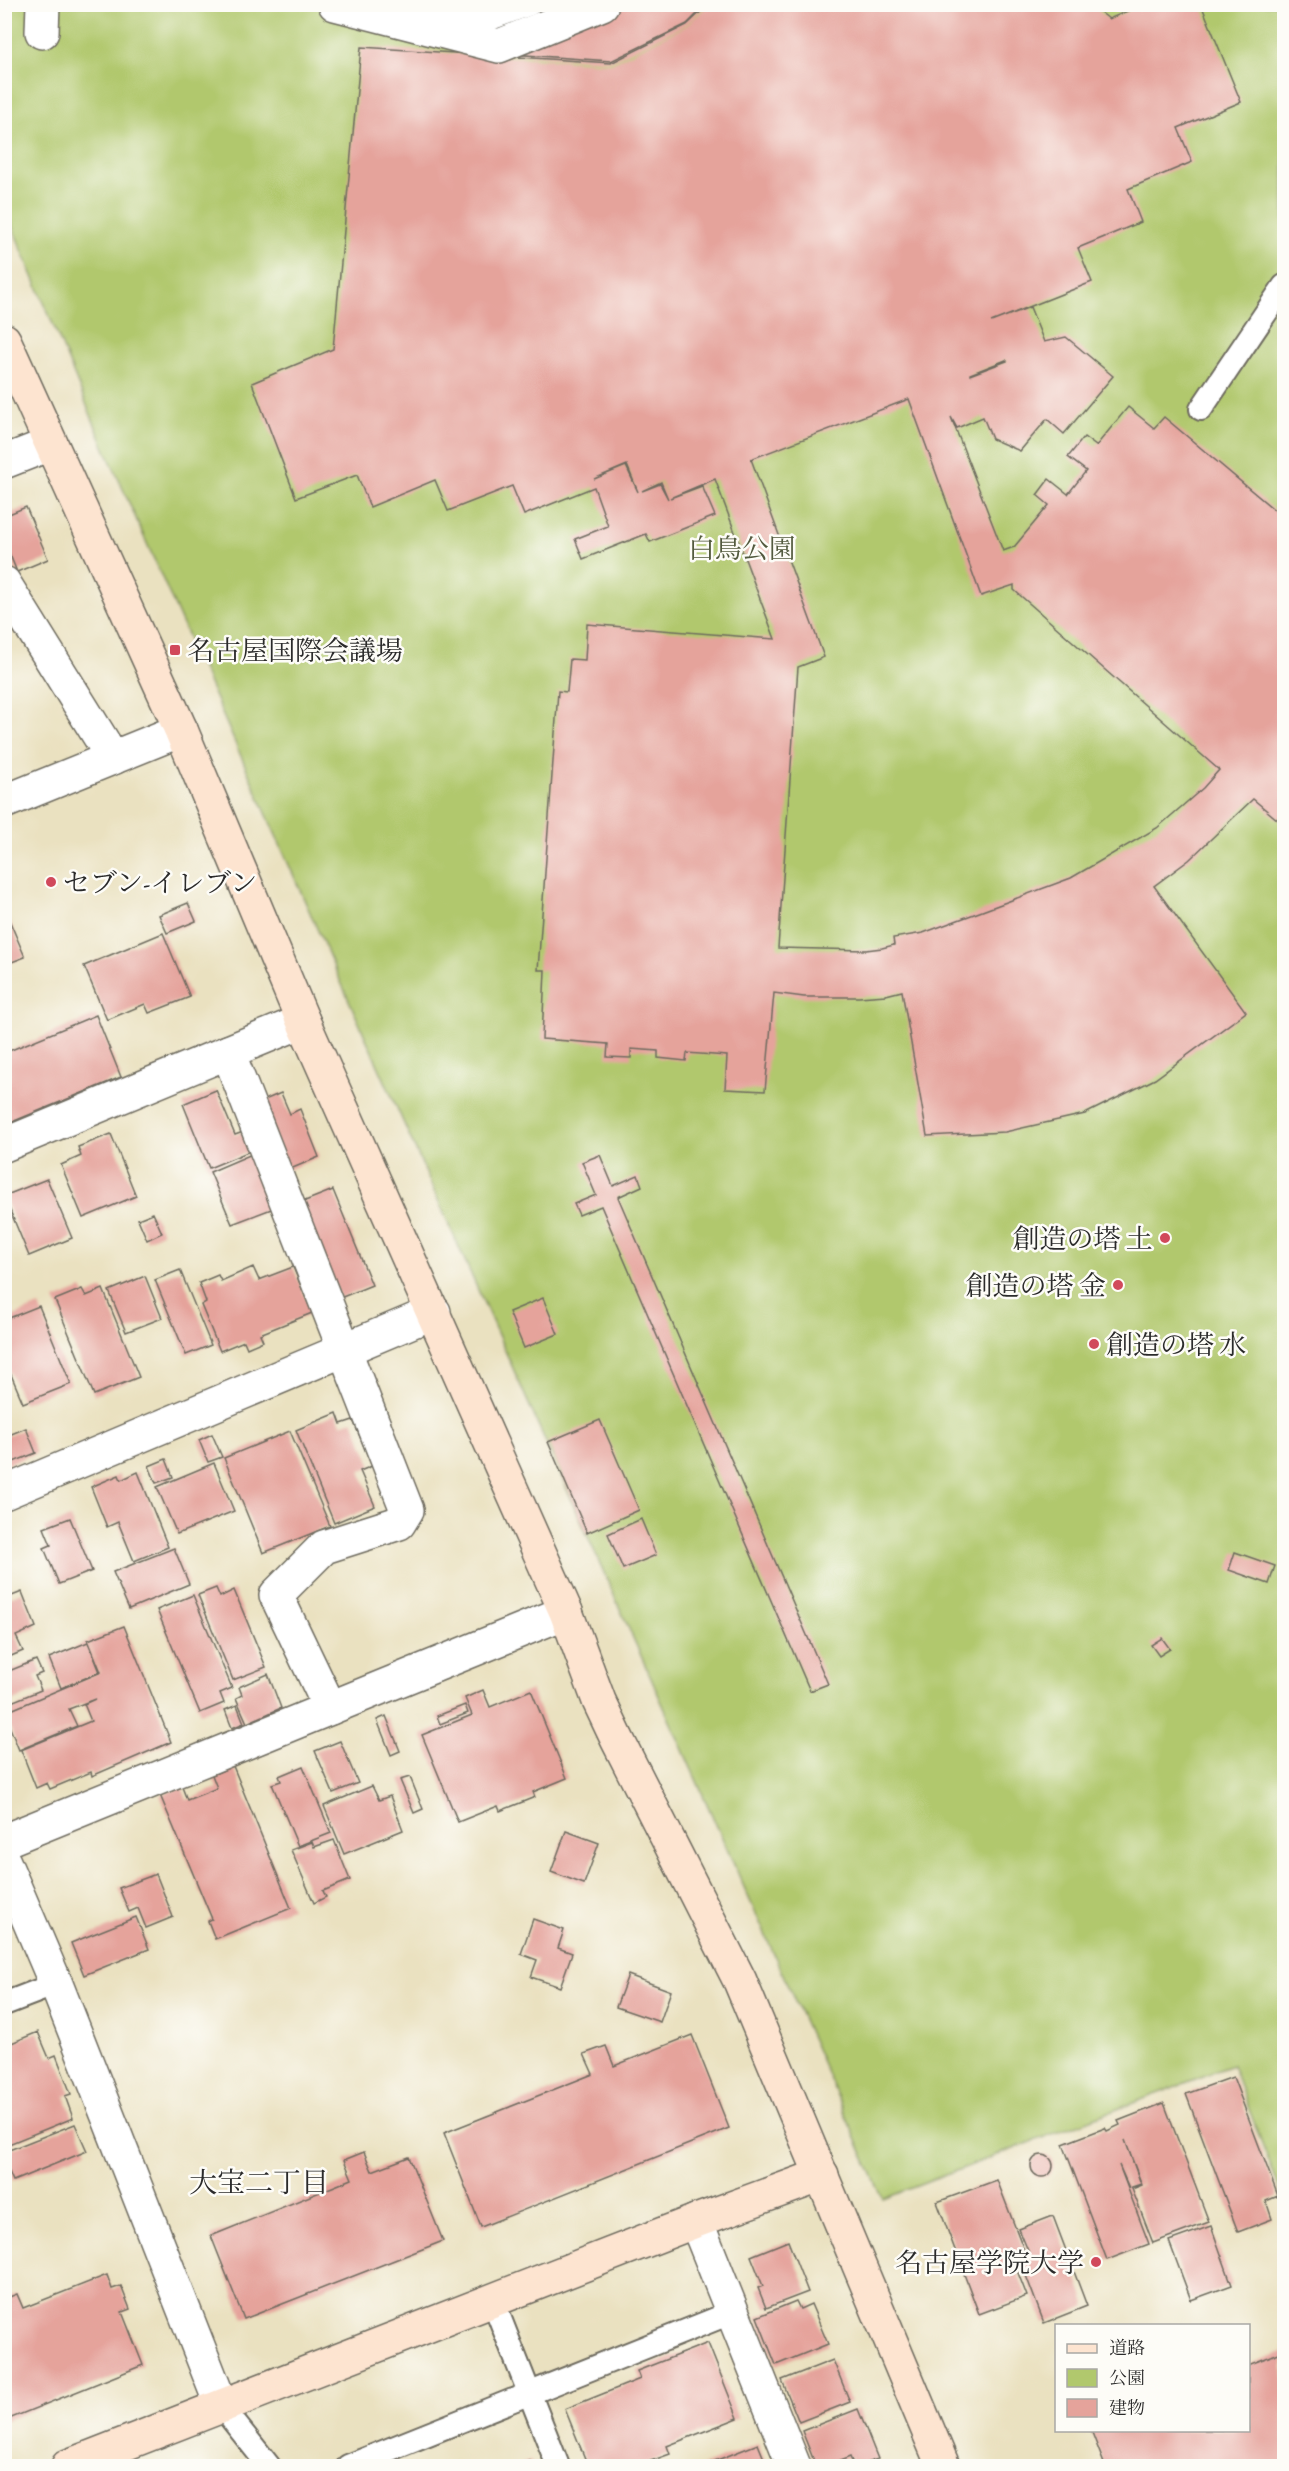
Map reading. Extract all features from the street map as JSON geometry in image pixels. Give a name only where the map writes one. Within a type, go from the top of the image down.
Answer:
[{"type":"street","points":[[335,4],[499,46],[602,4]]},
{"type":"street","points":[[4,340],[181,730],[303,1021],[566,1612],[599,1701],[740,1981],[943,2466]]},
{"type":"street","points":[[4,462],[50,444]]},
{"type":"street","points":[[4,583],[114,758]]},
{"type":"street","points":[[4,802],[181,730]]},
{"type":"street","points":[[4,1145],[303,1021]]},
{"type":"street","points":[[228,1052],[407,1510],[399,1523],[324,1547],[276,1595],[330,1708]]},
{"type":"street","points":[[4,1493],[434,1312]]},
{"type":"street","points":[[4,1841],[566,1612]]},
{"type":"street","points":[[4,1862],[56,1984],[222,2407]]},
{"type":"street","points":[[68,2466],[696,2221],[822,2175]]},
{"type":"street","points":[[696,2221],[794,2466]]},
{"type":"lane","points":[[422,4],[450,12],[493,18],[530,4]]},
{"type":"lane","points":[[1201,409],[1284,286]]},
{"type":"lane","points":[[4,2004],[56,1984]]},
{"type":"lane","points":[[493,2301],[558,2466]]},
{"type":"lane","points":[[348,2466],[733,2312]]},
{"type":"lane","points":[[222,2407],[269,2466]]},
{"type":"green space","name":"白鳥公園","points":[[4,5],[1284,5],[1284,2201],[1232,2065],[883,2199],[100,437],[12,226],[4,197]]},
{"type":"building","points":[[536,4],[707,4],[687,24],[611,61],[511,54]]},
{"type":"building","points":[[709,4],[1090,4],[1109,19],[1144,4],[1201,4],[1241,102],[1178,128],[1192,162],[1128,189],[1141,222],[1078,248],[1092,282],[991,322],[1030,307],[1044,342],[1066,337],[1113,376],[1064,434],[1047,419],[1020,451],[992,439],[983,417],[957,428],[951,417],[1003,551],[1014,547],[1049,505],[1037,495],[1049,479],[1068,494],[1086,471],[1068,457],[1084,437],[1096,446],[1128,407],[1154,428],[1164,417],[1284,518],[1284,813],[1278,820],[1253,799],[1189,860],[1154,886],[1246,1012],[1155,1079],[1085,1114],[1005,1132],[927,1136],[902,991],[859,997],[804,997],[774,993],[765,1091],[725,1089],[727,1056],[687,1053],[686,1061],[658,1058],[658,1051],[631,1049],[631,1058],[607,1057],[608,1044],[542,1039],[545,970],[538,970],[558,691],[567,692],[570,659],[585,660],[587,624],[775,639],[715,479],[670,498],[702,486],[715,516],[650,542],[646,534],[583,559],[575,539],[608,526],[594,487],[524,515],[512,486],[448,511],[435,480],[370,507],[357,475],[296,498],[252,383],[333,349],[361,47],[611,63],[687,25]],"holes":[[[1006,360],[1007,361],[970,375]],[[909,399],[981,596],[1014,585],[1014,590],[1219,770],[1203,788],[1157,828],[1071,878],[923,933],[893,938],[894,945],[882,948],[866,950],[778,948],[798,667],[824,657],[751,459]],[[627,465],[638,492],[626,466],[594,479]],[[661,482],[668,499],[660,484],[642,491]]]},
{"type":"building","points":[[26,507],[48,559],[17,572],[4,540],[4,516]]},
{"type":"building","points":[[188,903],[196,921],[167,933],[159,915]]},
{"type":"building","points":[[4,908],[25,957],[4,965]]},
{"type":"building","points":[[163,933],[190,997],[149,1013],[145,1004],[107,1020],[84,966]]},
{"type":"building","points":[[96,1015],[121,1077],[7,1124],[4,1118],[4,1053]]},
{"type":"building","points":[[216,1090],[235,1135],[243,1132],[250,1151],[209,1168],[183,1104]]},
{"type":"building","points":[[281,1093],[290,1114],[300,1109],[319,1157],[288,1170],[260,1102]]},
{"type":"building","points":[[111,1134],[136,1196],[83,1218],[61,1165],[81,1156],[78,1147]]},
{"type":"building","points":[[252,1154],[274,1208],[232,1224],[210,1172]]},
{"type":"building","points":[[600,1155],[613,1186],[638,1175],[642,1186],[618,1197],[828,1684],[810,1691],[601,1206],[579,1215],[574,1204],[596,1195],[582,1162]]},
{"type":"building","points":[[47,1179],[72,1238],[29,1256],[4,1196]]},
{"type":"building","points":[[333,1190],[372,1285],[340,1298],[300,1203]]},
{"type":"building","points":[[153,1213],[162,1233],[147,1240],[138,1219]]},
{"type":"building","points":[[253,1267],[259,1280],[293,1267],[312,1313],[260,1334],[263,1341],[247,1348],[244,1341],[220,1351],[201,1305],[206,1302],[199,1283],[218,1275],[221,1281]]},
{"type":"building","points":[[180,1270],[211,1345],[186,1355],[155,1280]]},
{"type":"building","points":[[145,1276],[162,1318],[126,1332],[109,1291]]},
{"type":"building","points":[[82,1289],[86,1296],[103,1289],[139,1377],[94,1395],[55,1300]]},
{"type":"building","points":[[543,1298],[558,1334],[524,1348],[509,1312]]},
{"type":"building","points":[[39,1306],[71,1384],[23,1403],[4,1358],[4,1320]]},
{"type":"building","points":[[337,1413],[341,1424],[353,1420],[372,1466],[360,1471],[375,1506],[334,1523],[296,1430]]},
{"type":"building","points":[[600,1420],[639,1510],[587,1533],[548,1442]]},
{"type":"building","points":[[26,1428],[36,1453],[6,1465],[4,1437]]},
{"type":"building","points":[[290,1431],[330,1526],[263,1553],[224,1458]]},
{"type":"building","points":[[212,1434],[222,1457],[208,1462],[199,1440]]},
{"type":"building","points":[[166,1459],[173,1477],[156,1483],[149,1466]]},
{"type":"building","points":[[214,1463],[234,1511],[177,1534],[157,1487]]},
{"type":"building","points":[[138,1472],[168,1547],[134,1561],[118,1522],[107,1527],[91,1487],[119,1475],[121,1480]]},
{"type":"building","points":[[70,1518],[92,1571],[59,1584],[44,1548],[51,1545],[44,1528]]},
{"type":"building","points":[[641,1519],[656,1555],[623,1569],[608,1534]]},
{"type":"building","points":[[174,1548],[189,1584],[129,1609],[113,1572]]},
{"type":"building","points":[[1235,1552],[1275,1566],[1269,1584],[1229,1570]]},
{"type":"building","points":[[216,1588],[220,1597],[234,1590],[266,1667],[233,1680],[198,1595]]},
{"type":"building","points":[[22,1592],[36,1627],[16,1636],[23,1651],[4,1659],[4,1599]]},
{"type":"building","points":[[193,1595],[232,1688],[220,1693],[224,1703],[200,1713],[157,1610]]},
{"type":"building","points":[[124,1626],[171,1742],[92,1776],[91,1772],[50,1789],[47,1783],[36,1788],[21,1750],[91,1721],[84,1704],[95,1699],[69,1709],[77,1726],[19,1750],[4,1713],[101,1672],[88,1640]]},
{"type":"building","points":[[1162,1638],[1170,1649],[1159,1656],[1151,1645]]},
{"type":"building","points":[[88,1642],[100,1672],[61,1688],[49,1658]]},
{"type":"building","points":[[36,1660],[42,1673],[35,1676],[41,1690],[4,1705],[4,1673]]},
{"type":"building","points":[[268,1674],[281,1708],[247,1723],[236,1698],[242,1695],[239,1687]]},
{"type":"building","points":[[483,1690],[490,1707],[531,1690],[567,1778],[533,1792],[535,1797],[500,1811],[498,1806],[458,1822],[422,1735],[472,1715],[465,1698]]},
{"type":"building","points":[[237,1705],[244,1723],[232,1728],[225,1710]]},
{"type":"building","points":[[465,1705],[468,1713],[440,1724],[437,1716]]},
{"type":"building","points":[[386,1716],[400,1751],[391,1755],[377,1720]]},
{"type":"building","points":[[340,1741],[358,1783],[333,1793],[315,1751]]},
{"type":"building","points":[[233,1766],[291,1908],[215,1939],[208,1921],[212,1919],[160,1795],[182,1787],[187,1800],[217,1788],[212,1775]]},
{"type":"building","points":[[303,1766],[331,1833],[298,1846],[272,1784],[281,1781],[279,1776]]},
{"type":"building","points":[[410,1777],[423,1809],[414,1813],[400,1780]]},
{"type":"building","points":[[372,1786],[379,1800],[390,1796],[403,1830],[344,1854],[324,1806]]},
{"type":"building","points":[[566,1831],[599,1843],[584,1884],[551,1872]]},
{"type":"building","points":[[334,1840],[350,1880],[323,1891],[326,1897],[314,1903],[291,1850],[312,1842],[314,1847]]},
{"type":"building","points":[[156,1874],[173,1917],[146,1928],[138,1908],[129,1912],[119,1888]]},
{"type":"building","points":[[136,1917],[149,1949],[84,1975],[71,1943]]},
{"type":"building","points":[[533,1919],[564,1930],[558,1948],[572,1953],[560,1987],[531,1977],[537,1960],[521,1954]]},
{"type":"building","points":[[628,1975],[671,1991],[660,2022],[616,2007]]},
{"type":"building","points":[[38,2032],[49,2058],[56,2055],[71,2094],[65,2096],[73,2118],[4,2146],[4,2046]]},
{"type":"building","points":[[692,2035],[729,2128],[481,2227],[444,2133],[593,2074],[584,2054],[606,2046],[614,2066]]},
{"type":"building","points":[[1233,2077],[1278,2196],[1266,2201],[1272,2219],[1238,2232],[1186,2094]]},
{"type":"building","points":[[1164,2103],[1209,2222],[1153,2243],[1132,2189],[1142,2185],[1125,2140],[1141,2184],[1129,2188],[1119,2165],[1149,2244],[1107,2260],[1063,2144],[1105,2128],[1107,2131],[1120,2125],[1118,2121]]},
{"type":"building","points":[[75,2124],[87,2151],[13,2181],[4,2160],[4,2152]]},
{"type":"building","points":[[364,2152],[372,2171],[409,2157],[443,2241],[244,2319],[211,2236],[352,2179],[344,2160]]},
{"type":"building","points":[[1042,2155],[1050,2158],[1053,2166],[1050,2174],[1042,2177],[1034,2174],[1031,2166],[1034,2158]]},
{"type":"building","points":[[997,2180],[1024,2250],[1011,2255],[1027,2296],[979,2314],[937,2202]]},
{"type":"building","points":[[1053,2216],[1087,2306],[1044,2323],[1019,2257],[1029,2253],[1019,2229]]},
{"type":"building","points":[[1211,2226],[1232,2285],[1191,2300],[1169,2241]]},
{"type":"building","points":[[788,2241],[808,2292],[766,2308],[758,2288],[763,2286],[751,2256]]},
{"type":"building","points":[[107,2275],[112,2289],[121,2286],[130,2309],[122,2312],[143,2365],[4,2421],[4,2299],[17,2294],[23,2308]]},
{"type":"building","points":[[796,2301],[800,2309],[811,2304],[828,2344],[776,2365],[757,2317]]},
{"type":"building","points":[[708,2343],[738,2418],[667,2446],[670,2454],[637,2466],[588,2466],[565,2409],[640,2379],[637,2371]]},
{"type":"building","points":[[1284,2351],[1284,2466],[1105,2466],[1092,2432],[1250,2432],[1250,2364]]},
{"type":"building","points":[[833,2360],[850,2402],[799,2422],[782,2380]]},
{"type":"building","points":[[858,2409],[878,2459],[854,2466],[850,2457],[827,2466],[816,2466],[802,2431]]},
{"type":"building","points":[[758,2444],[767,2466],[702,2466]]},
{"type":"building","points":[[530,2461],[532,2466],[517,2466]]},
{"type":"place","name":"名古屋国際会議場","points":[[175,650]]},
{"type":"place","name":"セブン-イレブン","points":[[51,882]]},
{"type":"place","name":"創造の塔 土","points":[[1165,1238]]},
{"type":"place","name":"創造の塔 金","points":[[1118,1285]]},
{"type":"place","name":"創造の塔 水","points":[[1094,1344]]},
{"type":"place","name":"名古屋学院大学","points":[[1096,2262]]},
{"type":"district","name":"大宝二丁目","points":[[259,2182]]}]
